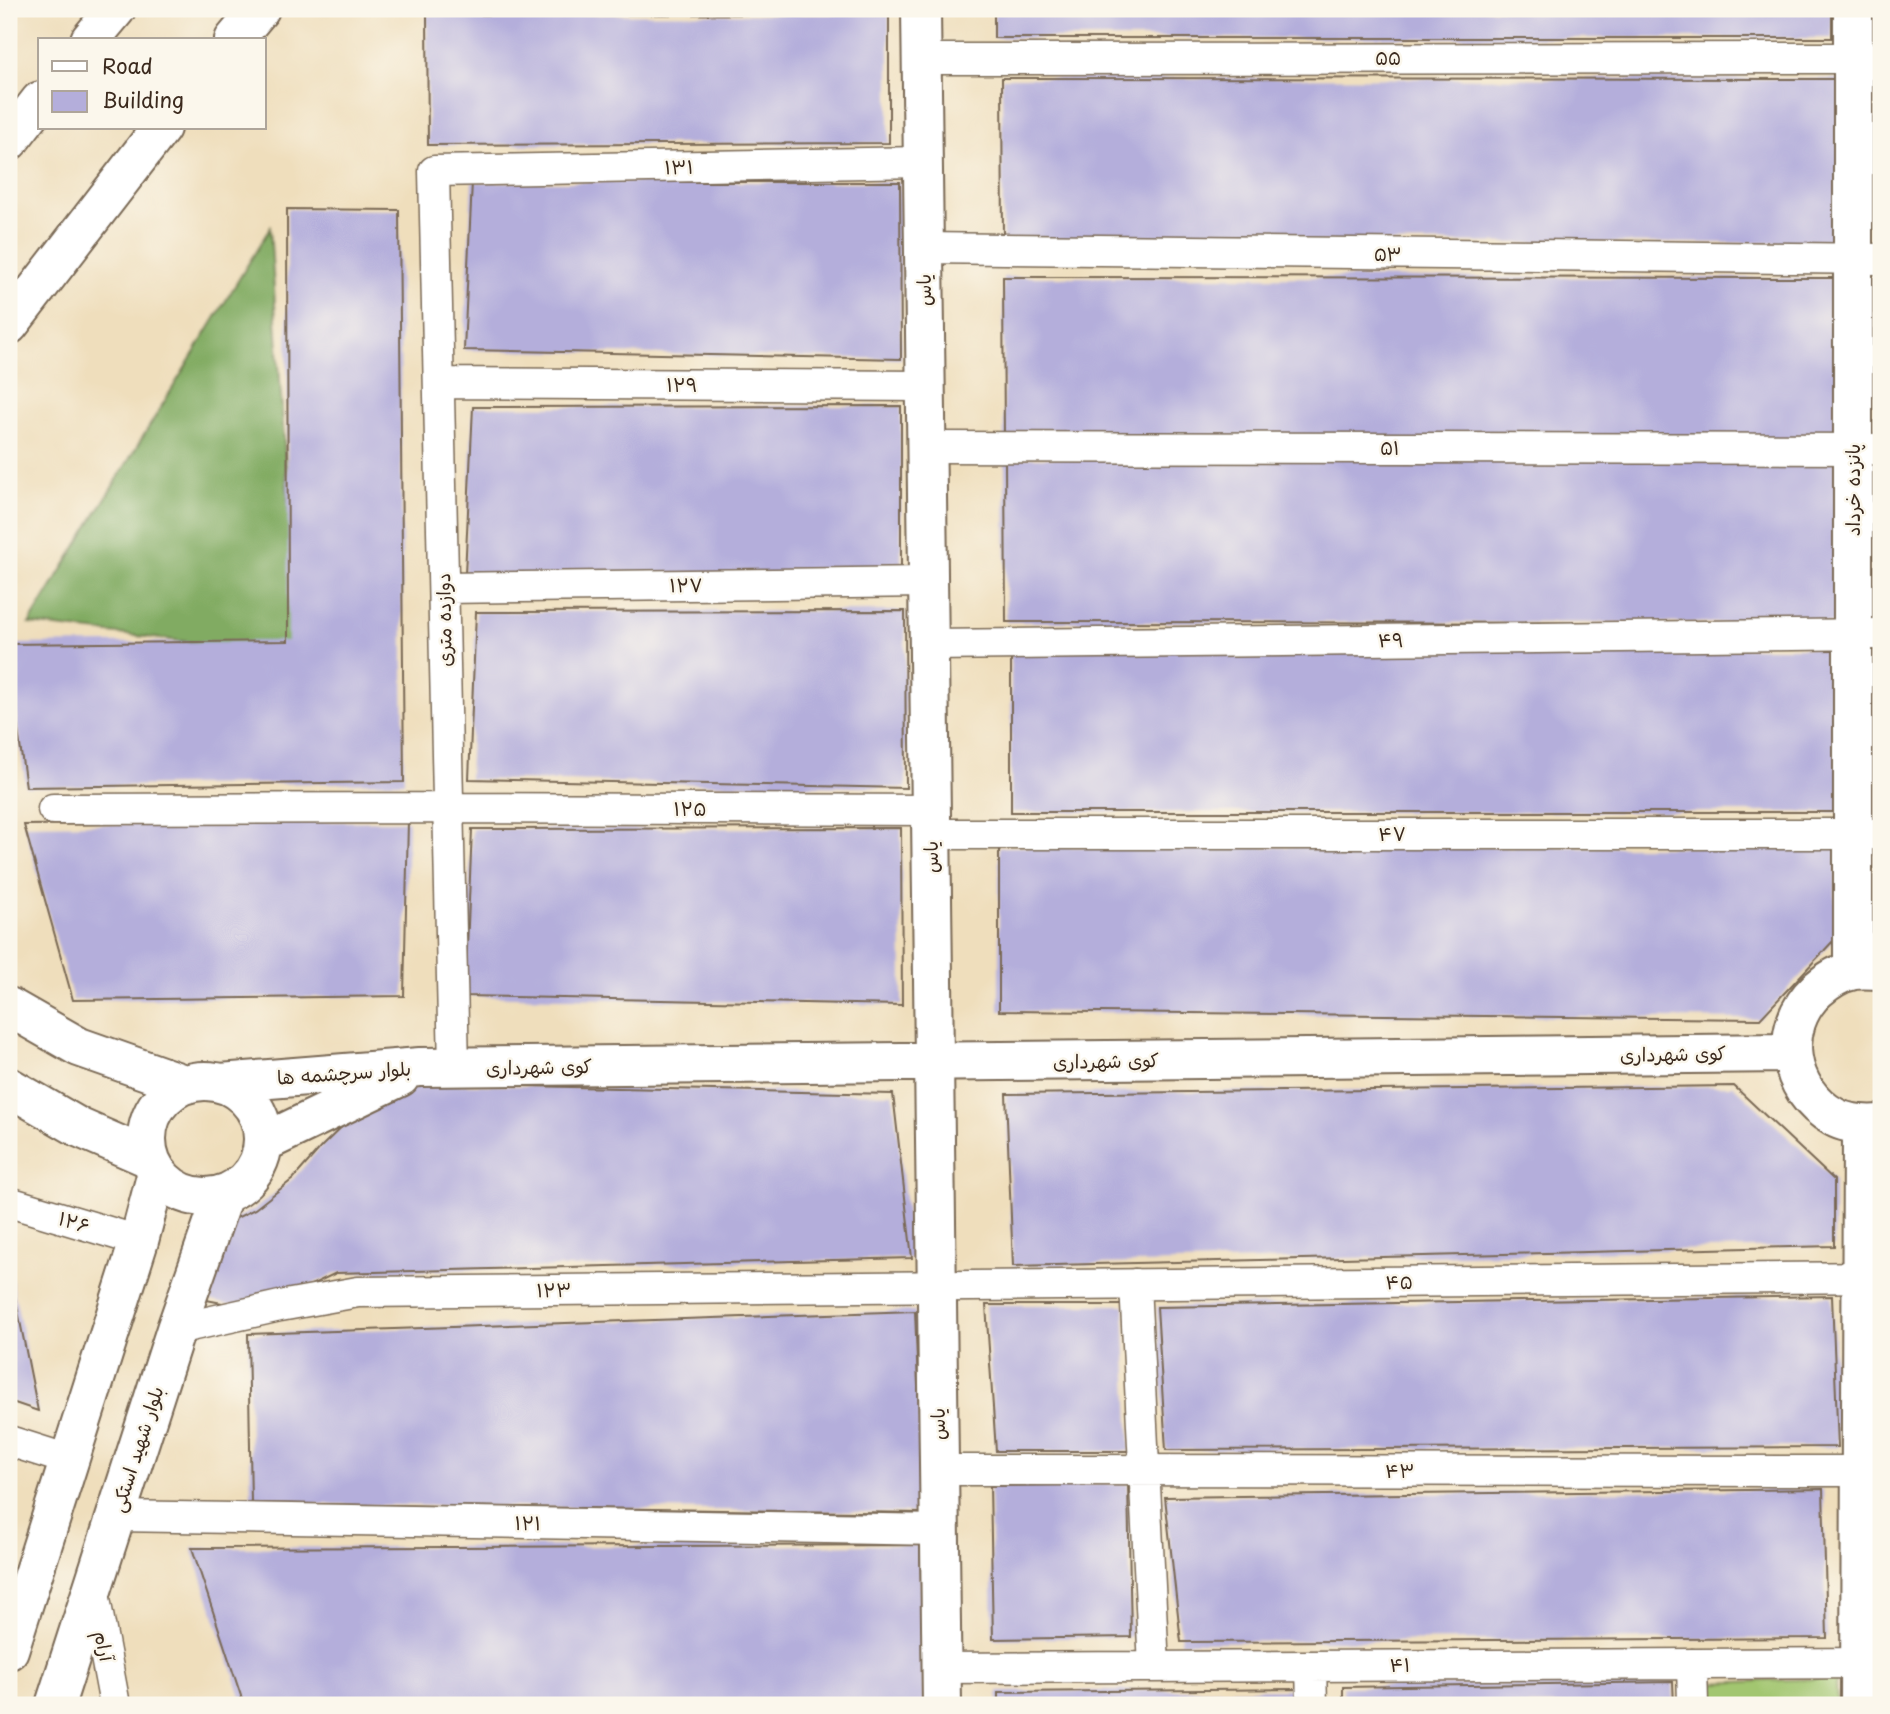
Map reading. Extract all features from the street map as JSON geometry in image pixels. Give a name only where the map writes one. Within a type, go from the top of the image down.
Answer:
[{"type":"main road","points":[[92,38],[116,9]]},
{"type":"main road","points":[[236,38],[260,9]]},
{"type":"main road","name":"یاس","points":[[921,9],[942,1705]]},
{"type":"main road","name":"پانزده خرداد","points":[[1853,9],[1867,58],[1867,970]]},
{"type":"main road","points":[[9,141],[38,104]]},
{"type":"main road","points":[[9,325],[159,130]]},
{"type":"main road","points":[[1860,1705],[1871,1663],[1872,1125],[1836,1118],[1813,1102],[1797,1080],[1791,1053],[1794,1025],[1807,1000],[1827,981],[1867,970]]},
{"type":"main road","points":[[9,1007],[79,1047],[202,1083],[234,1089],[247,1099],[256,1112],[261,1127],[263,1143],[259,1159],[250,1175],[238,1187],[223,1195],[204,1198],[186,1195],[169,1186],[153,1165],[146,1136],[151,1114],[165,1096],[202,1083]]},
{"type":"main road","name":"کوی شهرداری","points":[[437,1068],[1791,1053]]},
{"type":"main road","name":"بلوار سرچشمه ها","points":[[202,1083],[437,1068]]},
{"type":"main road","name":"بلوار سرچشمه ها","points":[[263,1143],[437,1068]]},
{"type":"main road","points":[[9,1087],[80,1128],[153,1165]]},
{"type":"main road","points":[[9,1650],[138,1241],[153,1165]]},
{"type":"main road","name":"بلوار شهید استکی","points":[[55,1705],[176,1329],[223,1195]]},
{"type":"street","name":"۵۵","points":[[922,59],[1867,58]]},
{"type":"street","name":"۱۳۱","points":[[434,171],[923,162]]},
{"type":"street","name":"دوازده متری","points":[[434,171],[449,808],[437,1068]]},
{"type":"street","name":"۵۳","points":[[924,248],[1867,259]]},
{"type":"street","name":"۱۲۹","points":[[439,383],[926,386]]},
{"type":"street","name":"۵۱","points":[[926,447],[1867,449]]},
{"type":"street","name":"۱۲۷","points":[[444,587],[928,582]]},
{"type":"street","name":"۴۹","points":[[929,645],[1867,634]]},
{"type":"street","name":"۱۲۵","points":[[53,809],[449,808],[931,822]]},
{"type":"street","name":"۴۷","points":[[931,822],[1867,834]]},
{"type":"street","name":"۱۲۶","points":[[9,1202],[138,1241]]},
{"type":"street","name":"۴۵","points":[[937,1286],[1871,1277]]},
{"type":"street","points":[[1135,1284],[1154,1667]]},
{"type":"street","name":"۱۲۳","points":[[176,1329],[358,1292],[937,1286]]},
{"type":"street","points":[[9,1441],[69,1460]]},
{"type":"street","name":"۴۳","points":[[939,1470],[1871,1471]]},
{"type":"street","name":"۱۲۱","points":[[116,1516],[940,1530]]},
{"type":"street","name":"آرام","points":[[93,1587],[116,1705]]},
{"type":"street","name":"۴۱","points":[[941,1668],[1871,1663]]},
{"type":"street","points":[[1692,1664],[1693,1705]]},
{"type":"street","points":[[1311,1666],[1312,1705]]},
{"type":"green space","points":[[270,228],[298,654],[29,624]]},
{"type":"green space","points":[[1836,1678],[1837,1705],[1712,1705],[1711,1683]]},
{"type":"building","points":[[994,9],[1832,9],[1832,38],[994,38]]},
{"type":"building","points":[[889,14],[889,143],[428,145],[427,15]]},
{"type":"building","points":[[1002,78],[1840,79],[1841,243],[1003,242]]},
{"type":"building","points":[[472,182],[900,182],[901,359],[464,350]]},
{"type":"building","points":[[287,209],[399,210],[404,782],[26,787],[9,667],[9,644],[288,641]]},
{"type":"building","points":[[1003,277],[1841,278],[1842,442],[1004,442]]},
{"type":"building","points":[[901,406],[901,583],[465,574],[473,407]]},
{"type":"building","points":[[1005,458],[1844,459],[1844,623],[1006,622]]},
{"type":"building","points":[[905,611],[906,788],[469,779],[476,612]]},
{"type":"building","points":[[1011,647],[1849,648],[1849,812],[1011,812]]},
{"type":"building","points":[[408,821],[404,996],[73,1000],[24,825]]},
{"type":"building","points":[[901,828],[902,1005],[465,996],[472,829]]},
{"type":"building","points":[[999,847],[1837,847],[1834,940],[1760,1019],[999,1011]]},
{"type":"building","points":[[387,1083],[893,1094],[912,1258],[336,1273],[259,1310],[201,1299],[210,1231],[255,1209],[293,1179],[322,1146]]},
{"type":"building","points":[[1734,1086],[1834,1180],[1834,1246],[1013,1266],[1006,1094]]},
{"type":"building","points":[[10,1271],[38,1411],[9,1401]]},
{"type":"building","points":[[1832,1296],[1838,1447],[1166,1450],[1157,1307]]},
{"type":"building","points":[[986,1305],[1124,1305],[1130,1451],[996,1451]]},
{"type":"building","points":[[915,1311],[923,1513],[251,1503],[248,1334]]},
{"type":"building","points":[[1128,1484],[1131,1637],[993,1639],[990,1486]]},
{"type":"building","points":[[1823,1489],[1827,1638],[1181,1642],[1165,1497]]},
{"type":"building","points":[[920,1545],[924,1705],[244,1705],[192,1548]]},
{"type":"building","points":[[1673,1682],[1674,1705],[1343,1705],[1343,1687]]},
{"type":"building","points":[[1298,1689],[1299,1705],[998,1705],[998,1692]]}]
